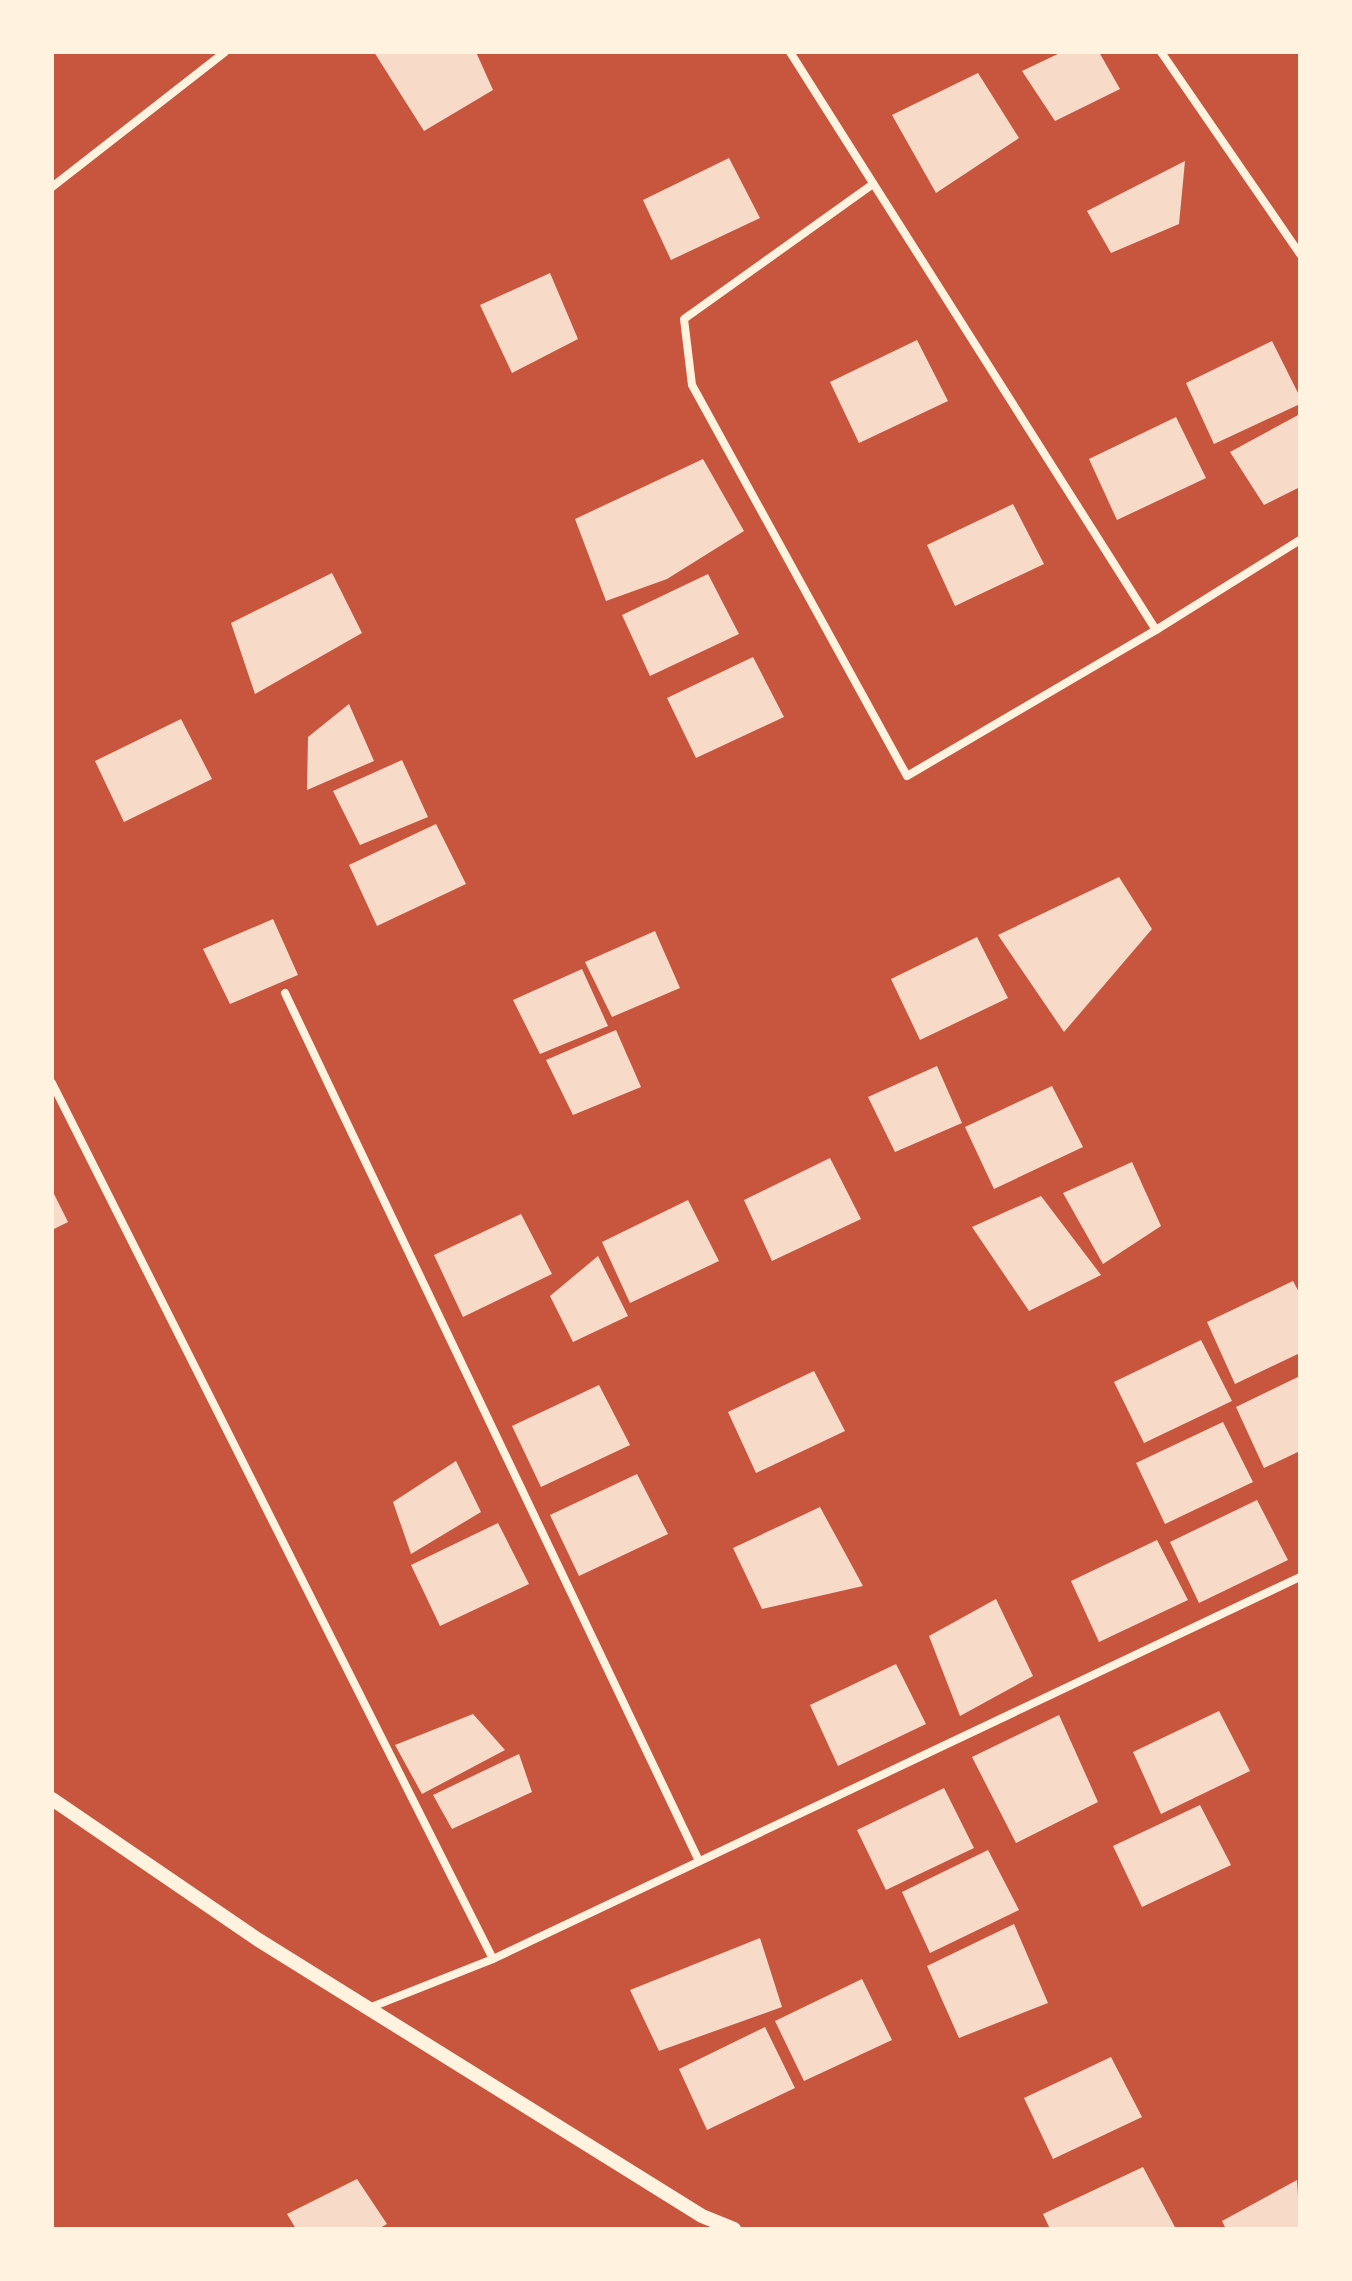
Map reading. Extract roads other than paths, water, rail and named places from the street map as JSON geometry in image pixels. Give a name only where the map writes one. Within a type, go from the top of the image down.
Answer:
[{"type":"street","points":[[52,187],[225,52]]},
{"type":"street","points":[[790,52],[1156,630]]},
{"type":"street","points":[[1161,52],[1300,254]]},
{"type":"street","points":[[873,184],[684,319],[692,385],[907,776],[1156,630],[1300,540]]},
{"type":"street","points":[[285,993],[699,1861]]},
{"type":"street","points":[[52,1083],[493,1959]]},
{"type":"street","points":[[368,2009],[493,1959],[1300,1577]]},
{"type":"street","points":[[52,1799],[257,1939],[368,2009],[702,2216],[734,2229]]}]
